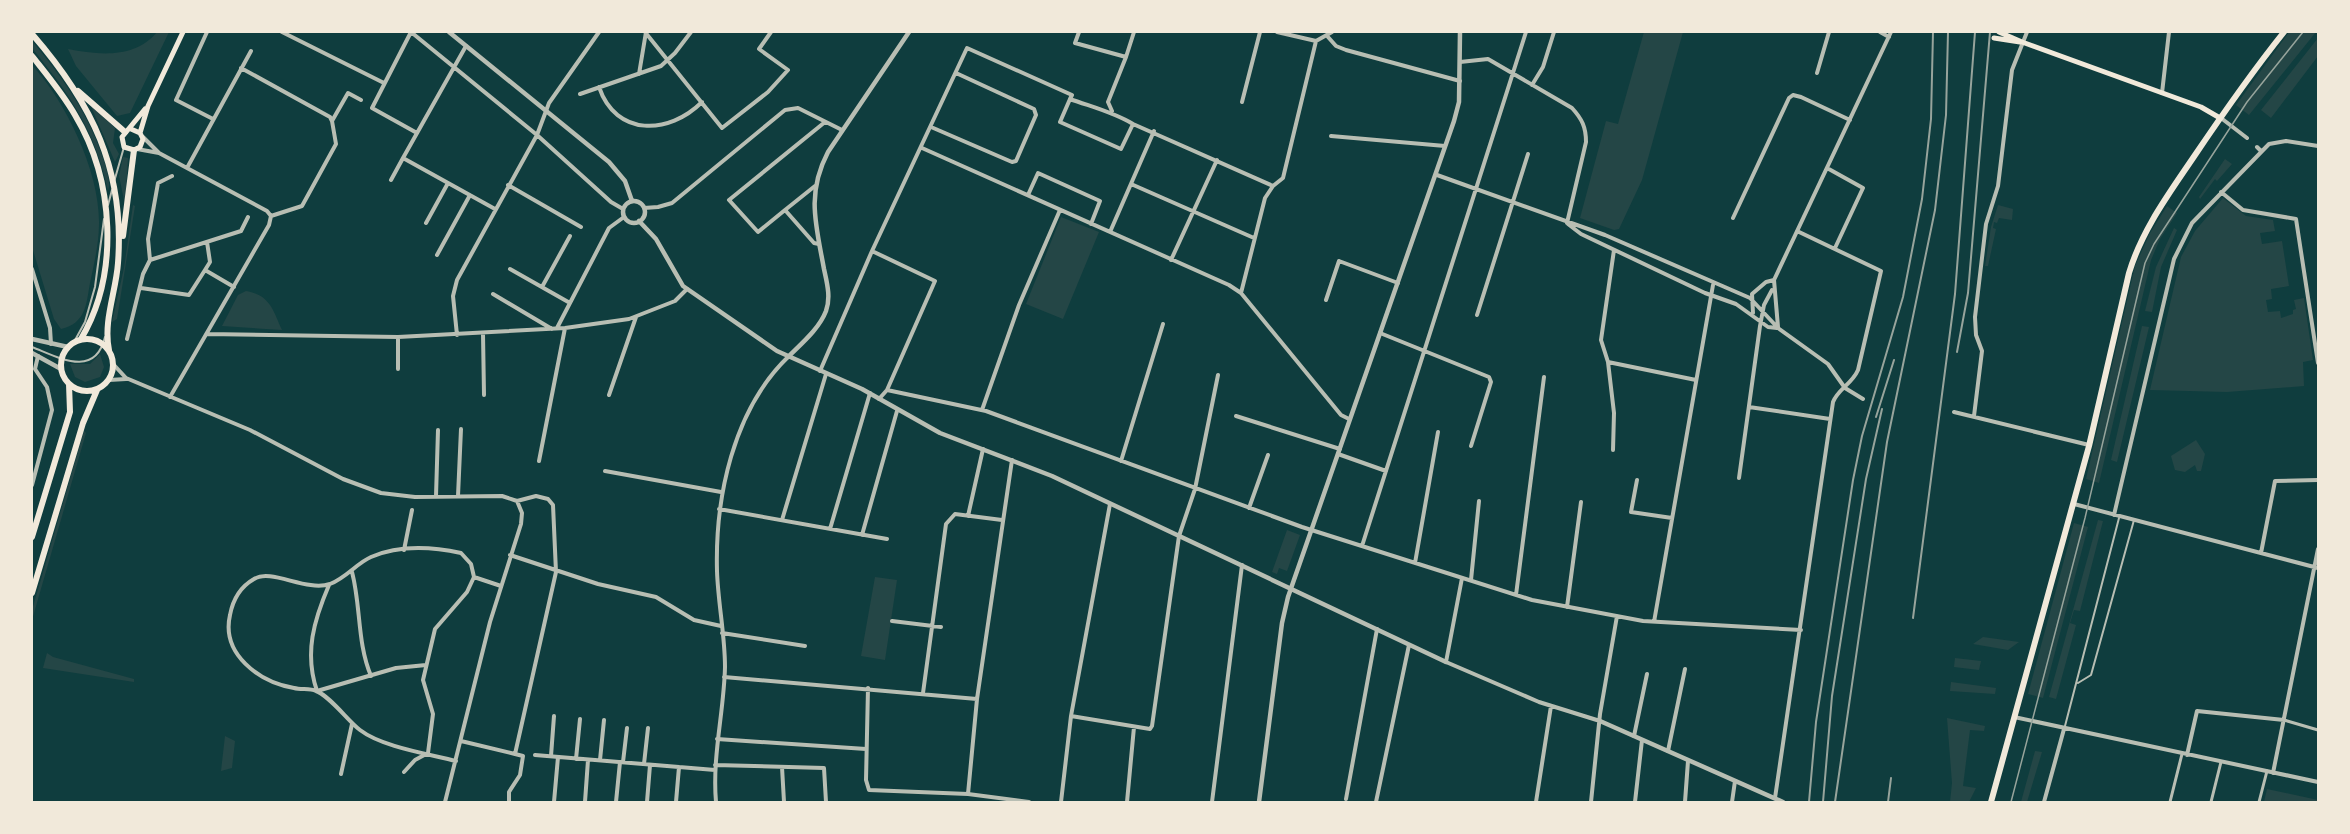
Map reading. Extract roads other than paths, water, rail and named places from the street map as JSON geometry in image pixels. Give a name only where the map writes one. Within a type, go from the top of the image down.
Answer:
[{"type":"main road","points":[[108,350],[107,328],[126,222],[135,150],[142,142],[141,134],[148,105],[183,32]]},
{"type":"main road","points":[[1999,32],[2201,107],[2220,118]]},
{"type":"main road","points":[[1991,802],[2074,504],[2137,248],[2170,192],[2220,118],[2284,32]]},
{"type":"main road","points":[[32,34],[72,85],[91,117],[108,155],[120,222],[119,251]]},
{"type":"main road","points":[[1994,38],[2022,42]]},
{"type":"main road","points":[[32,56],[76,117],[93,154],[106,211],[106,253],[101,286],[93,317],[61,359],[61,369],[69,384],[70,412],[32,537]]},
{"type":"main road","points":[[72,85],[113,124],[141,134]]},
{"type":"main road","points":[[135,150],[124,147],[121,141],[148,105]]},
{"type":"main road","points":[[32,593],[83,423],[97,390],[110,380],[114,365],[103,344],[89,339],[75,343]]},
{"type":"main road","points":[[69,384],[82,392],[97,390]]},
{"type":"street","points":[[207,32],[176,100],[213,119]]},
{"type":"street","points":[[282,32],[384,83]]},
{"type":"street","points":[[417,133],[372,108],[411,32],[537,135],[611,202],[623,209]]},
{"type":"street","points":[[457,335],[453,296],[457,280],[537,135],[546,109],[599,32]]},
{"type":"street","points":[[646,32],[722,128],[768,92],[788,70],[759,49],[771,32]]},
{"type":"street","points":[[639,74],[646,32]]},
{"type":"street","points":[[580,94],[661,66],[691,32]]},
{"type":"street","points":[[716,802],[715,768],[724,677],[717,573],[719,509],[726,471],[749,414],[766,384],[815,328],[827,308],[829,291],[814,215],[815,186],[822,163],[842,130],[909,32]]},
{"type":"street","points":[[1079,32],[1075,43],[1126,57]]},
{"type":"street","points":[[1134,32],[1108,102],[1112,111],[1133,124],[1154,131],[1273,186]]},
{"type":"street","points":[[1242,102],[1260,32]]},
{"type":"street","points":[[1277,32],[1316,41],[1328,37],[1332,32]]},
{"type":"street","points":[[1259,802],[1282,623],[1349,419],[1437,174],[1459,102],[1460,32]]},
{"type":"street","points":[[1362,546],[1526,32]]},
{"type":"street","points":[[1532,85],[1543,67],[1554,32]]},
{"type":"street","points":[[1816,73],[1829,32]]},
{"type":"street","points":[[1778,328],[1774,280],[1890,34],[1880,32]]},
{"type":"street","points":[[1974,416],[1982,351],[1976,335],[1975,316],[1986,224],[2000,176],[2012,70],[2026,32]]},
{"type":"street","points":[[2162,94],[2169,32]]},
{"type":"street","points":[[452,33],[609,162],[625,182],[632,201]]},
{"type":"street","points":[[1328,37],[1336,46],[1346,50],[1460,81]]},
{"type":"street","points":[[1241,293],[1264,198],[1283,178],[1316,41]]},
{"type":"street","points":[[391,180],[466,46]]},
{"type":"street","points":[[820,371],[872,251],[967,48],[1072,95],[1060,122],[1122,149],[1133,124]]},
{"type":"street","points":[[187,168],[251,51]]},
{"type":"street","points":[[1460,63],[1488,59],[1572,108],[1581,118],[1586,129],[1580,176],[1567,223]]},
{"type":"street","points":[[242,68],[330,117],[332,121],[336,144],[302,206],[271,216]]},
{"type":"street","points":[[931,127],[1011,162],[1016,161],[1036,115],[1034,108],[956,73]]},
{"type":"street","points":[[599,87],[606,104],[615,112],[645,126],[667,125],[678,121],[702,102]]},
{"type":"street","points":[[332,121],[348,93],[361,100]]},
{"type":"street","points":[[1733,218],[1789,98],[1793,95],[1801,97],[1850,120]]},
{"type":"street","points":[[1070,99],[1104,112],[1112,111]]},
{"type":"street","points":[[644,208],[672,203],[785,110],[798,108],[842,130]]},
{"type":"street","points":[[2220,118],[2247,138]]},
{"type":"street","points":[[815,186],[758,232],[729,200],[825,122]]},
{"type":"street","points":[[1110,232],[1154,131]]},
{"type":"street","points":[[141,134],[159,153],[267,211],[271,216],[270,225],[170,397]]},
{"type":"street","points":[[1331,136],[1445,146]]},
{"type":"street","points":[[2114,515],[2177,250],[2192,223],[2269,144],[2286,141],[2319,146]]},
{"type":"street","points":[[922,147],[1241,293],[1341,415],[1349,419]]},
{"type":"street","points":[[2257,147],[2262,151]]},
{"type":"street","points":[[135,150],[159,153]]},
{"type":"street","points":[[1477,315],[1528,154]]},
{"type":"street","points":[[403,158],[495,209]]},
{"type":"street","points":[[1171,260],[1217,160]]},
{"type":"street","points":[[1827,168],[1863,188],[1834,248]]},
{"type":"street","points":[[1028,195],[1038,173],[1100,201],[1091,224]]},
{"type":"street","points":[[1437,174],[1605,235],[1713,285],[1750,298],[1778,328],[1828,364],[1845,388],[1863,399]]},
{"type":"street","points":[[128,339],[143,274],[150,260],[148,239],[158,183],[172,177]]},
{"type":"street","points":[[426,223],[448,183]]},
{"type":"street","points":[[1131,184],[1254,238]]},
{"type":"street","points":[[508,185],[580,227]]},
{"type":"street","points":[[2222,192],[2243,210],[2295,219],[2319,363]]},
{"type":"street","points":[[437,255],[470,195]]},
{"type":"street","points":[[623,209],[632,201],[639,202],[645,213],[639,221]]},
{"type":"street","points":[[623,209],[624,217],[628,221],[639,221],[656,239],[678,281],[788,357],[870,393],[897,411],[940,433],[1012,460],[1110,504],[1446,662],[1551,706],[1600,721],[1783,802]]},
{"type":"street","points":[[785,210],[814,243],[819,244]]},
{"type":"street","points":[[982,410],[1019,305],[1060,210]]},
{"type":"street","points":[[150,260],[240,231],[248,216]]},
{"type":"street","points":[[554,329],[609,228],[624,217]]},
{"type":"street","points":[[1567,223],[1581,234],[1753,313],[1768,327],[1778,328]]},
{"type":"street","points":[[1774,798],[1801,630],[1830,419],[1835,396],[1845,388],[1858,370],[1881,270],[1797,231]]},
{"type":"street","points":[[542,287],[570,236]]},
{"type":"street","points":[[141,288],[189,295],[210,262],[207,242]]},
{"type":"street","points":[[1612,450],[1614,413],[1608,362],[1601,340],[1614,250]]},
{"type":"street","points":[[872,251],[935,281],[887,390],[879,399]]},
{"type":"street","points":[[1326,300],[1339,261],[1398,283]]},
{"type":"street","points":[[32,269],[50,328],[51,345]]},
{"type":"street","points":[[510,269],[570,303]]},
{"type":"street","points":[[206,270],[234,287]]},
{"type":"street","points":[[1750,298],[1766,282],[1774,280]]},
{"type":"street","points":[[1654,622],[1713,285]]},
{"type":"street","points":[[207,334],[398,337],[565,328],[637,317],[675,301],[687,289]]},
{"type":"street","points":[[1739,478],[1761,321],[1773,289]]},
{"type":"street","points":[[493,294],[554,329]]},
{"type":"street","points":[[1750,298],[1753,313]]},
{"type":"street","points":[[609,395],[637,317]]},
{"type":"street","points":[[1121,461],[1163,324]]},
{"type":"street","points":[[539,461],[565,328]]},
{"type":"street","points":[[1380,333],[1489,377],[1491,382],[1471,446]]},
{"type":"street","points":[[483,334],[484,395]]},
{"type":"street","points":[[398,337],[398,369]]},
{"type":"street","points":[[32,339],[51,345],[75,343]]},
{"type":"street","points":[[32,353],[61,369]]},
{"type":"street","points":[[32,485],[52,410],[47,387],[35,369],[38,356]]},
{"type":"street","points":[[1608,362],[1696,380]]},
{"type":"street","points":[[114,365],[126,378],[269,438],[343,479],[381,493],[501,496],[517,501],[536,496],[548,499],[553,505],[556,572],[515,754]]},
{"type":"street","points":[[782,520],[826,374]]},
{"type":"street","points":[[1071,716],[1150,729],[1152,726],[1179,536],[1195,489],[1218,375]]},
{"type":"street","points":[[1516,595],[1544,377]]},
{"type":"street","points":[[110,380],[126,378]]},
{"type":"street","points":[[887,390],[922,395],[982,410],[1313,531],[1516,595],[1567,607],[1654,622],[1801,630]]},
{"type":"street","points":[[830,529],[870,393]]},
{"type":"street","points":[[1749,407],[1830,419]]},
{"type":"street","points":[[862,535],[897,411]]},
{"type":"street","points":[[1954,412],[2089,446]]},
{"type":"street","points":[[1236,416],[1339,451],[1386,471]]},
{"type":"street","points":[[458,496],[461,429]]},
{"type":"street","points":[[436,496],[438,430]]},
{"type":"street","points":[[1415,563],[1438,432]]},
{"type":"street","points":[[968,516],[983,449]]},
{"type":"street","points":[[1249,508],[1268,455]]},
{"type":"street","points":[[968,794],[977,699],[1000,529],[1012,460]]},
{"type":"street","points":[[605,471],[721,492]]},
{"type":"street","points":[[1637,480],[1631,512],[1672,518]]},
{"type":"street","points":[[2261,553],[2275,481],[2319,480]]},
{"type":"street","points":[[446,802],[501,586],[521,524],[522,513],[517,501]]},
{"type":"street","points":[[1471,580],[1479,501]]},
{"type":"street","points":[[1567,607],[1581,502]]},
{"type":"street","points":[[1061,802],[1071,716],[1110,504]]},
{"type":"street","points":[[2074,504],[2317,567]]},
{"type":"street","points":[[719,509],[888,539]]},
{"type":"street","points":[[404,550],[412,510]]},
{"type":"street","points":[[923,693],[946,524],[955,514],[1002,520]]},
{"type":"street","points":[[426,666],[396,668],[317,691],[292,688],[268,680],[255,671],[231,647],[229,620],[232,602],[242,588],[256,577],[273,577],[314,587],[330,584],[352,572],[370,557],[426,548],[461,553],[471,564],[474,577],[467,592],[435,629],[423,680],[433,714],[428,753]]},
{"type":"street","points":[[2273,773],[2319,549]]},
{"type":"street","points":[[510,555],[556,572],[656,597],[694,620],[721,626]]},
{"type":"street","points":[[1212,802],[1242,565]]},
{"type":"street","points":[[352,572],[357,592],[366,664],[371,676]]},
{"type":"street","points":[[474,577],[501,586]]},
{"type":"street","points":[[1446,662],[1462,578]]},
{"type":"street","points":[[330,584],[317,613],[311,638],[312,676],[317,691],[362,732],[456,760]]},
{"type":"street","points":[[1591,802],[1600,721],[1617,616]]},
{"type":"street","points":[[892,621],[941,627]]},
{"type":"street","points":[[1346,799],[1377,629]]},
{"type":"street","points":[[722,633],[805,646]]},
{"type":"street","points":[[1376,802],[1409,645]]},
{"type":"street","points":[[1668,751],[1685,669]]},
{"type":"street","points":[[1634,736],[1647,674]]},
{"type":"street","points":[[724,677],[977,699]]},
{"type":"street","points":[[868,688],[866,780],[869,790],[968,794],[1029,802]]},
{"type":"street","points":[[1536,802],[1551,706]]},
{"type":"street","points":[[2170,802],[2197,711],[2284,720],[2319,730]]},
{"type":"street","points":[[550,756],[554,716]]},
{"type":"street","points":[[2014,717],[2319,782]]},
{"type":"street","points":[[576,759],[580,719]]},
{"type":"street","points":[[600,760],[603,720]]},
{"type":"street","points":[[341,774],[353,723]]},
{"type":"street","points":[[1127,802],[1134,726]]},
{"type":"street","points":[[616,802],[627,728]]},
{"type":"street","points":[[647,802],[648,728]]},
{"type":"street","points":[[2044,802],[2064,729]]},
{"type":"street","points":[[717,739],[866,749]]},
{"type":"street","points":[[1635,802],[1642,740]]},
{"type":"street","points":[[460,741],[523,756],[520,775],[509,792],[508,802]]},
{"type":"street","points":[[404,772],[415,760],[428,753]]},
{"type":"street","points":[[535,755],[679,767],[824,768],[826,802]]},
{"type":"street","points":[[554,802],[558,757]]},
{"type":"street","points":[[585,802],[588,760]]},
{"type":"street","points":[[1685,802],[1688,761]]},
{"type":"street","points":[[2211,802],[2221,762]]},
{"type":"street","points":[[676,802],[679,767]]},
{"type":"street","points":[[782,767],[784,802]]},
{"type":"street","points":[[2259,802],[2267,771]]},
{"type":"street","points":[[1732,802],[1735,781]]},
{"type":"lane","points":[[106,211],[124,147]]},
{"type":"lane","points":[[32,347],[61,359],[79,362],[92,359],[103,344],[107,328]]},
{"type":"lane","points":[[2064,729],[2078,683],[2082,656],[2120,516]]},
{"type":"lane","points":[[2078,683],[2091,675],[2134,520]]},
{"type":"tram line","points":[[2011,802],[2085,518],[2145,263],[2154,244],[2247,102],[2303,32]]},
{"type":"railway","points":[[1809,802],[1816,722],[1853,480],[1862,436],[1903,297],[1922,199],[1931,119],[1933,32]]},
{"type":"railway","points":[[1835,802],[1887,442],[1935,210],[1946,115],[1948,32]]},
{"type":"railway","points":[[1913,618],[1955,294],[1975,32]]},
{"type":"railway","points":[[1957,352],[1968,293],[1990,32]]},
{"type":"railway","points":[[1876,417],[1894,360]]},
{"type":"railway","points":[[1823,802],[1832,696],[1866,479],[1882,409]]},
{"type":"railway","points":[[1888,802],[1891,778]]}]
